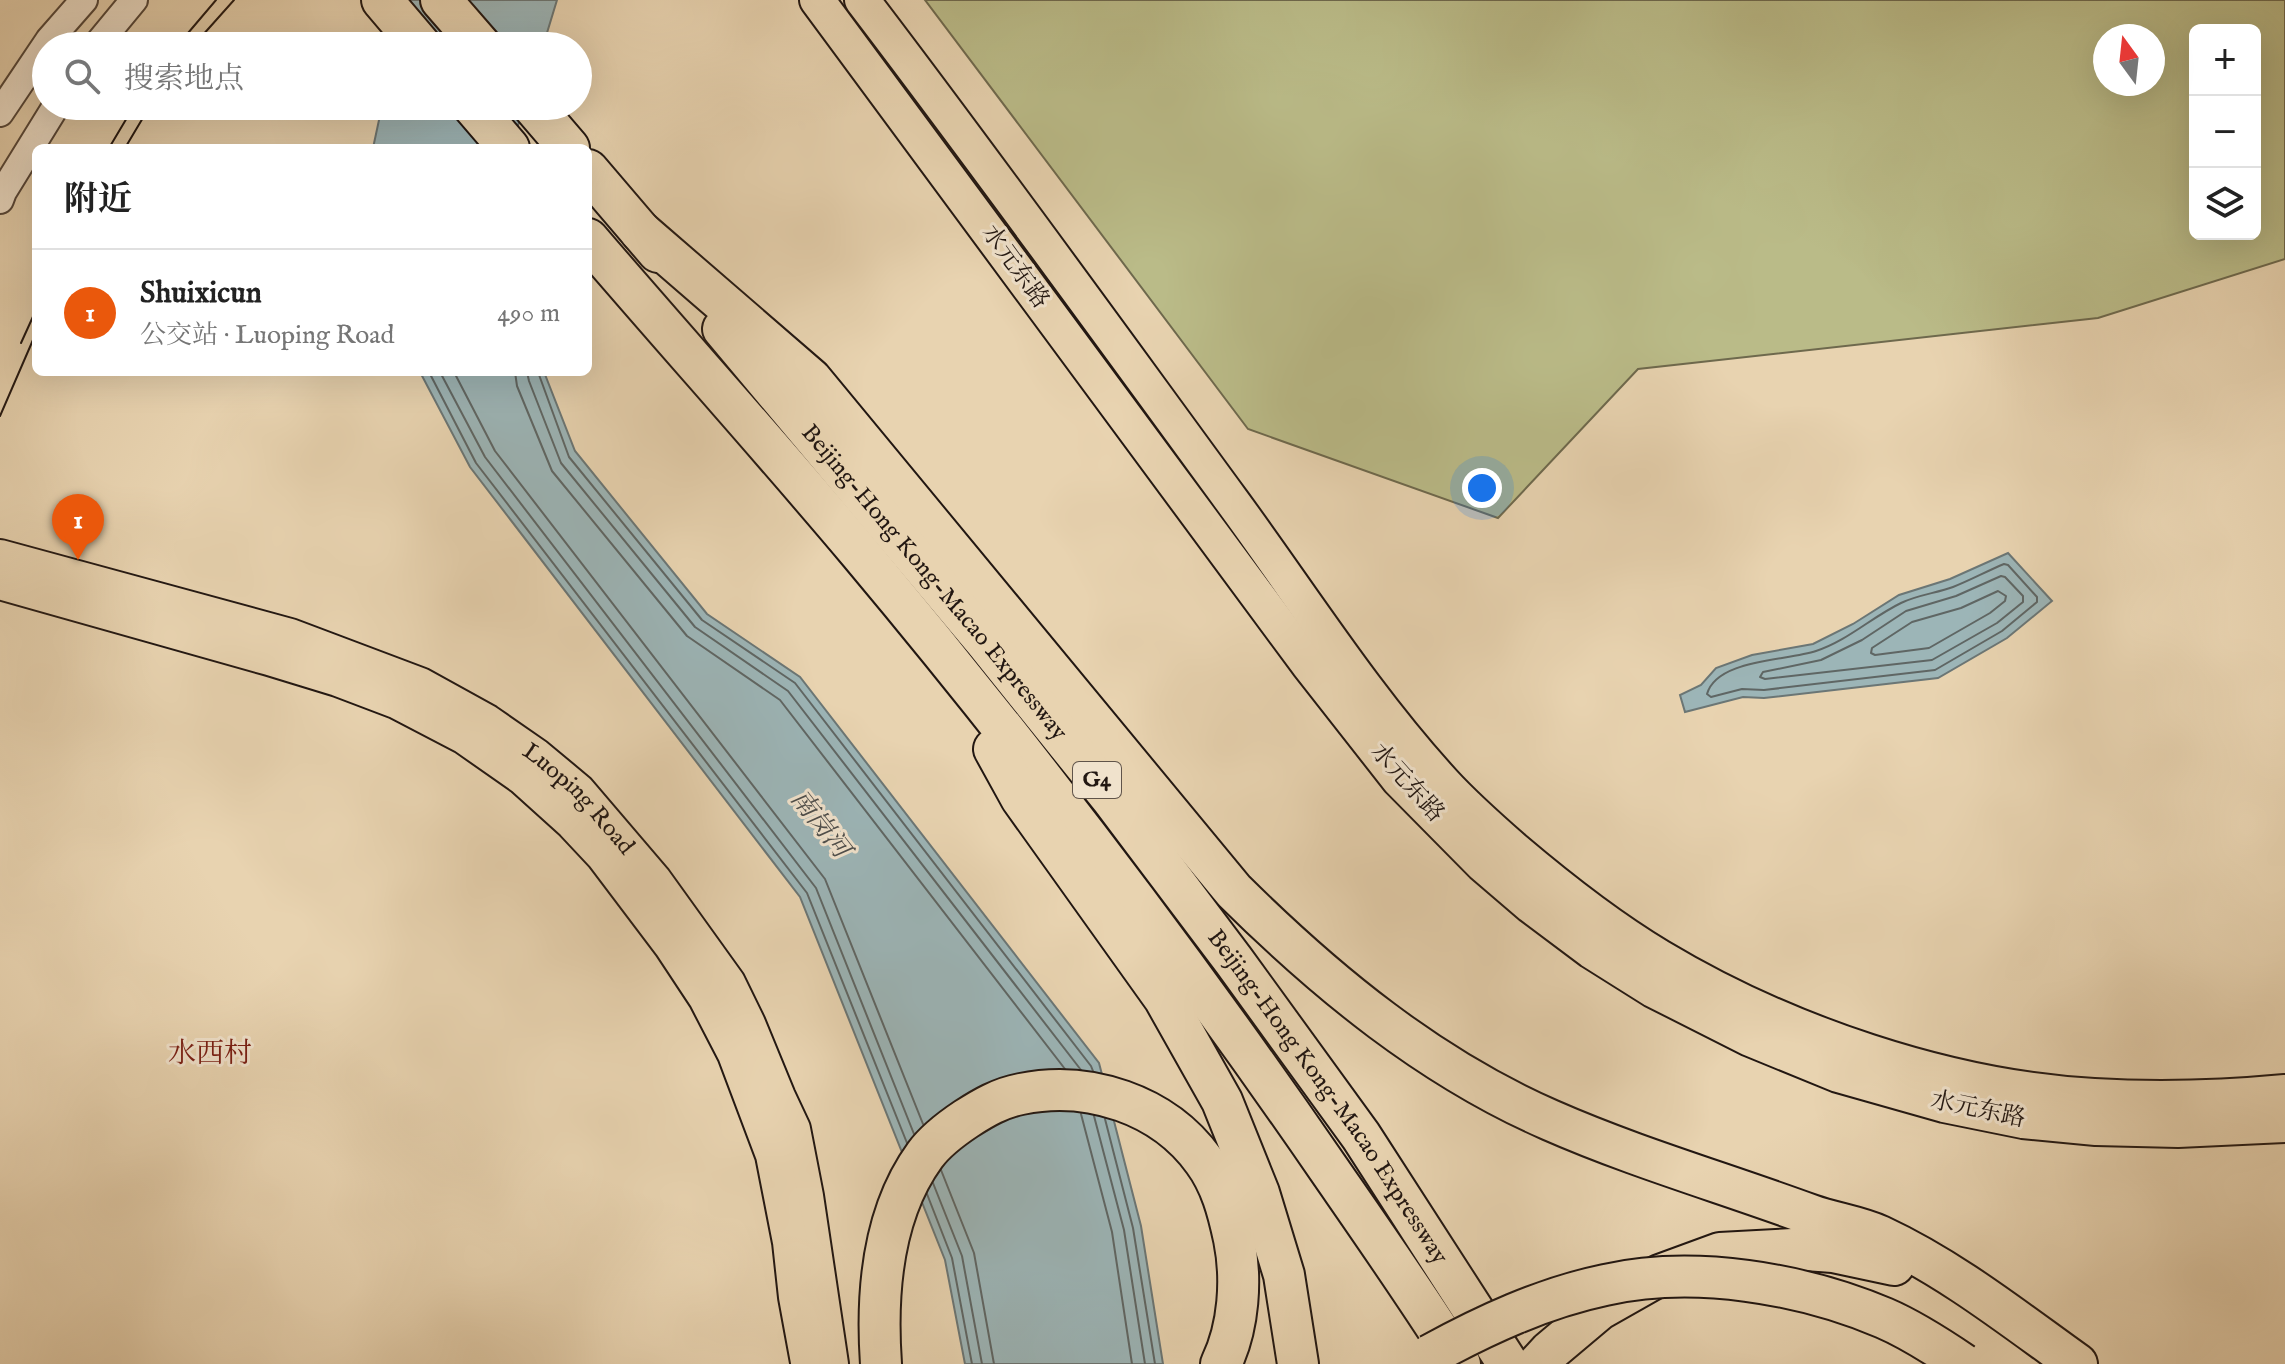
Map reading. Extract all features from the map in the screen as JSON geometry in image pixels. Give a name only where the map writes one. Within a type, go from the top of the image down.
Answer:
[{"type":"highway","points":[[382,0],[409,32]]},
{"type":"highway","points":[[441,0],[469,32]]},
{"type":"highway","points":[[485,120],[506,144]]},
{"type":"highway","points":[[545,120],[566,144]]},
{"type":"highway","name":"Beijing-Hong Kong-Macao Expressway","points":[[592,175],[985,641],[1121,811],[1361,1136],[1508,1364]]},
{"type":"highway","points":[[640,231],[811,379],[1234,891],[1338,988],[1393,1030],[1448,1066],[1549,1119],[1826,1220],[1876,1234],[1936,1267],[2077,1364]]},
{"type":"highway","name":"Beijing-Hong Kong-Macao Expressway","points":[[592,244],[745,417],[1030,763],[1172,948],[1265,1077],[1460,1364]]},
{"type":"highway","points":[[935,645],[1021,798],[1164,998],[1222,1101],[1259,1193],[1284,1275],[1298,1364]]},
{"type":"highway","points":[[881,1364],[878,1319],[888,1243],[898,1205],[927,1153],[950,1129],[987,1105],[1018,1094],[1071,1089],[1108,1095],[1150,1113],[1182,1136],[1204,1161],[1221,1191],[1236,1251],[1238,1282],[1234,1322],[1221,1364]]},
{"type":"highway","points":[[1538,1364],[1600,1309],[1660,1275],[1720,1253],[1793,1249],[1874,1259],[1911,1269],[1992,1304]]},
{"type":"highway","points":[[1414,1364],[1472,1332],[1519,1312],[1603,1285],[1643,1278],[1702,1278],[1742,1280],[1846,1303],[1888,1320],[1963,1364]]},
{"type":"main road","name":"水元东路","points":[[817,0],[1299,652],[1399,780],[1482,864],[1531,906],[1591,951],[1653,990],[1750,1039],[1838,1075],[1944,1105],[2023,1121],[2096,1128],[2178,1130],[2285,1125]]},
{"type":"main road","name":"水元东路","points":[[862,0],[1382,709],[1446,785],[1547,877],[1648,949],[1714,987],[1770,1014],[1906,1063],[1975,1080],[2090,1096],[2176,1099],[2285,1092]]},
{"type":"main road","name":"Luoping Road","points":[[0,557],[290,636],[420,685],[487,722],[536,756],[578,791],[663,891],[728,983],[748,1024],[793,1129],[831,1364]]},
{"type":"main road","name":"Luoping Road","points":[[0,582],[269,658],[396,701],[465,737],[522,777],[573,823],[603,855],[671,945],[706,998],[735,1054],[773,1155],[808,1364]]},
{"type":"street","points":[[56,32],[84,0]]},
{"type":"street","points":[[108,32],[134,0]]},
{"type":"street","points":[[0,113],[32,65]]},
{"type":"street","points":[[33,144],[47,120]]},
{"type":"street","points":[[0,200],[32,145]]},
{"type":"green space","points":[[925,0],[2285,0],[2285,259],[2098,318],[1638,369],[1498,518],[1248,429]]},
{"type":"water","points":[[404,0],[557,0],[547,32],[397,32]]},
{"type":"water","points":[[379,120],[520,120],[512,144],[374,144]]},
{"type":"water","name":"南岗河","points":[[422,376],[546,376],[575,451],[707,614],[800,677],[1099,1063],[1141,1226],[1163,1364],[965,1364],[945,1260],[800,897],[470,467]]},
{"type":"water","points":[[2008,553],[2052,601],[2007,638],[1938,678],[1764,698],[1743,697],[1685,712],[1680,695],[1701,685],[1716,668],[1752,655],[1813,644],[1853,624],[1899,595],[1950,579]]},
{"type":"tram line","points":[[189,32],[216,0]]},
{"type":"tram line","points":[[205,32],[234,0]]},
{"type":"tram line","points":[[111,144],[126,120]]},
{"type":"tram line","points":[[127,144],[142,120]]},
{"type":"tram line","points":[[21,343],[32,319]]},
{"type":"tram line","points":[[0,416],[32,342]]},
{"type":"place","name":"Shuixicun","points":[[78,560]]},
{"type":"district","name":"水西村","points":[[210,1054]]}]
